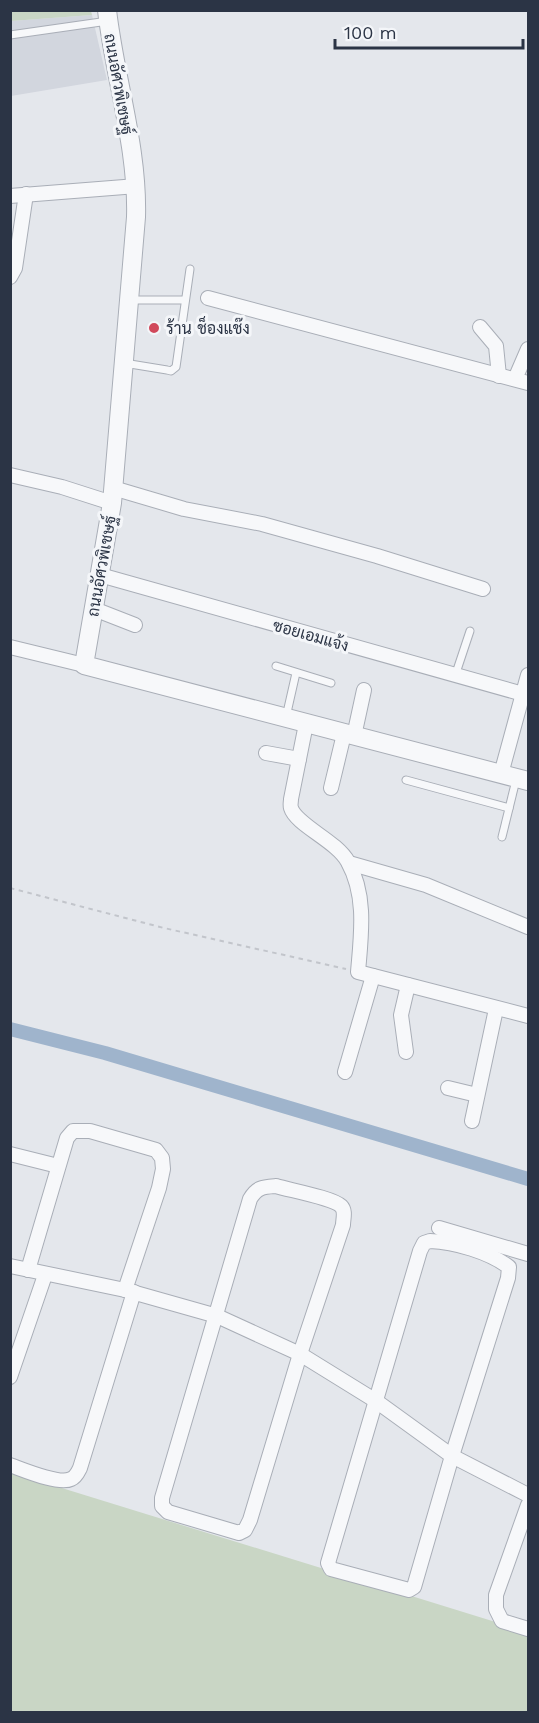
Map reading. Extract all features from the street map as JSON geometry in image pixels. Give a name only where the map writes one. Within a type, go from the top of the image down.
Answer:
[{"type":"street","name":"ถนนอัศวพิเชษฐ์","points":[[84,665],[112,496],[130,300],[137,186],[107,16]]},
{"type":"street","points":[[10,196],[137,186]]},
{"type":"street","points":[[10,277],[15,268],[27,194]]},
{"type":"street","points":[[208,298],[522,381],[528,349]]},
{"type":"street","points":[[480,327],[496,346],[499,375]]},
{"type":"street","points":[[10,475],[62,487],[262,524],[483,589]]},
{"type":"street","name":"ซอยเอมแจ้ง","points":[[100,575],[523,694]]},
{"type":"street","points":[[94,609],[135,625]]},
{"type":"street","points":[[10,648],[84,665],[515,778],[523,694],[528,675]]},
{"type":"street","points":[[331,788],[364,690]]},
{"type":"street","points":[[306,724],[291,808],[303,822],[341,852],[349,862],[361,897],[358,972],[528,1016]]},
{"type":"street","points":[[266,753],[299,759]]},
{"type":"street","points":[[349,862],[426,885],[528,927]]},
{"type":"street","points":[[345,1072],[373,976]]},
{"type":"street","points":[[405,1052],[400,1015],[408,985]]},
{"type":"street","points":[[472,1121],[496,1009]]},
{"type":"street","points":[[448,1088],[477,1095]]},
{"type":"street","points":[[10,1465],[57,1480],[70,1480],[80,1468],[159,1188],[163,1169],[162,1158],[156,1150],[90,1131],[73,1131],[67,1138],[28,1270]]},
{"type":"street","points":[[10,1154],[58,1166]]},
{"type":"street","points":[[276,1186],[329,1200],[341,1206],[344,1212],[343,1225],[300,1354],[250,1520],[245,1530],[239,1533],[168,1512],[162,1506],[162,1498],[217,1316],[250,1199],[255,1190],[276,1186]]},
{"type":"street","points":[[439,1228],[528,1254]]},
{"type":"street","points":[[430,1240],[489,1255],[509,1267],[508,1278],[452,1456],[414,1587],[404,1590],[331,1569],[328,1563],[329,1557],[424,1243],[430,1240]]},
{"type":"street","points":[[10,1266],[129,1291],[217,1316],[300,1354],[376,1401],[452,1456],[528,1495]]},
{"type":"street","points":[[10,1377],[45,1275]]},
{"type":"street","points":[[528,1505],[496,1594],[496,1609],[502,1621],[528,1629]]},
{"type":"lane","points":[[10,35],[107,16]]},
{"type":"lane","points":[[124,363],[167,370],[174,369],[177,363],[190,269]]},
{"type":"lane","points":[[130,300],[185,300]]},
{"type":"lane","points":[[455,676],[470,631]]},
{"type":"lane","points":[[276,666],[331,683]]},
{"type":"lane","points":[[285,719],[296,673]]},
{"type":"lane","points":[[502,837],[515,778]]},
{"type":"lane","points":[[405,780],[509,808]]},
{"type":"path","points":[[10,888],[164,928],[358,972]]},
{"type":"shaded area","points":[[92,15],[107,80],[11,96],[11,21]]},
{"type":"green space","points":[[11,10],[91,11],[92,15],[11,21]]},
{"type":"green space","points":[[10,1472],[528,1632],[528,1712],[11,1712]]},
{"type":"waterway","points":[[10,1029],[105,1053],[528,1179]]},
{"type":"place","name":"ร้าน ช็องแช๊ง","points":[[154,328]]}]
